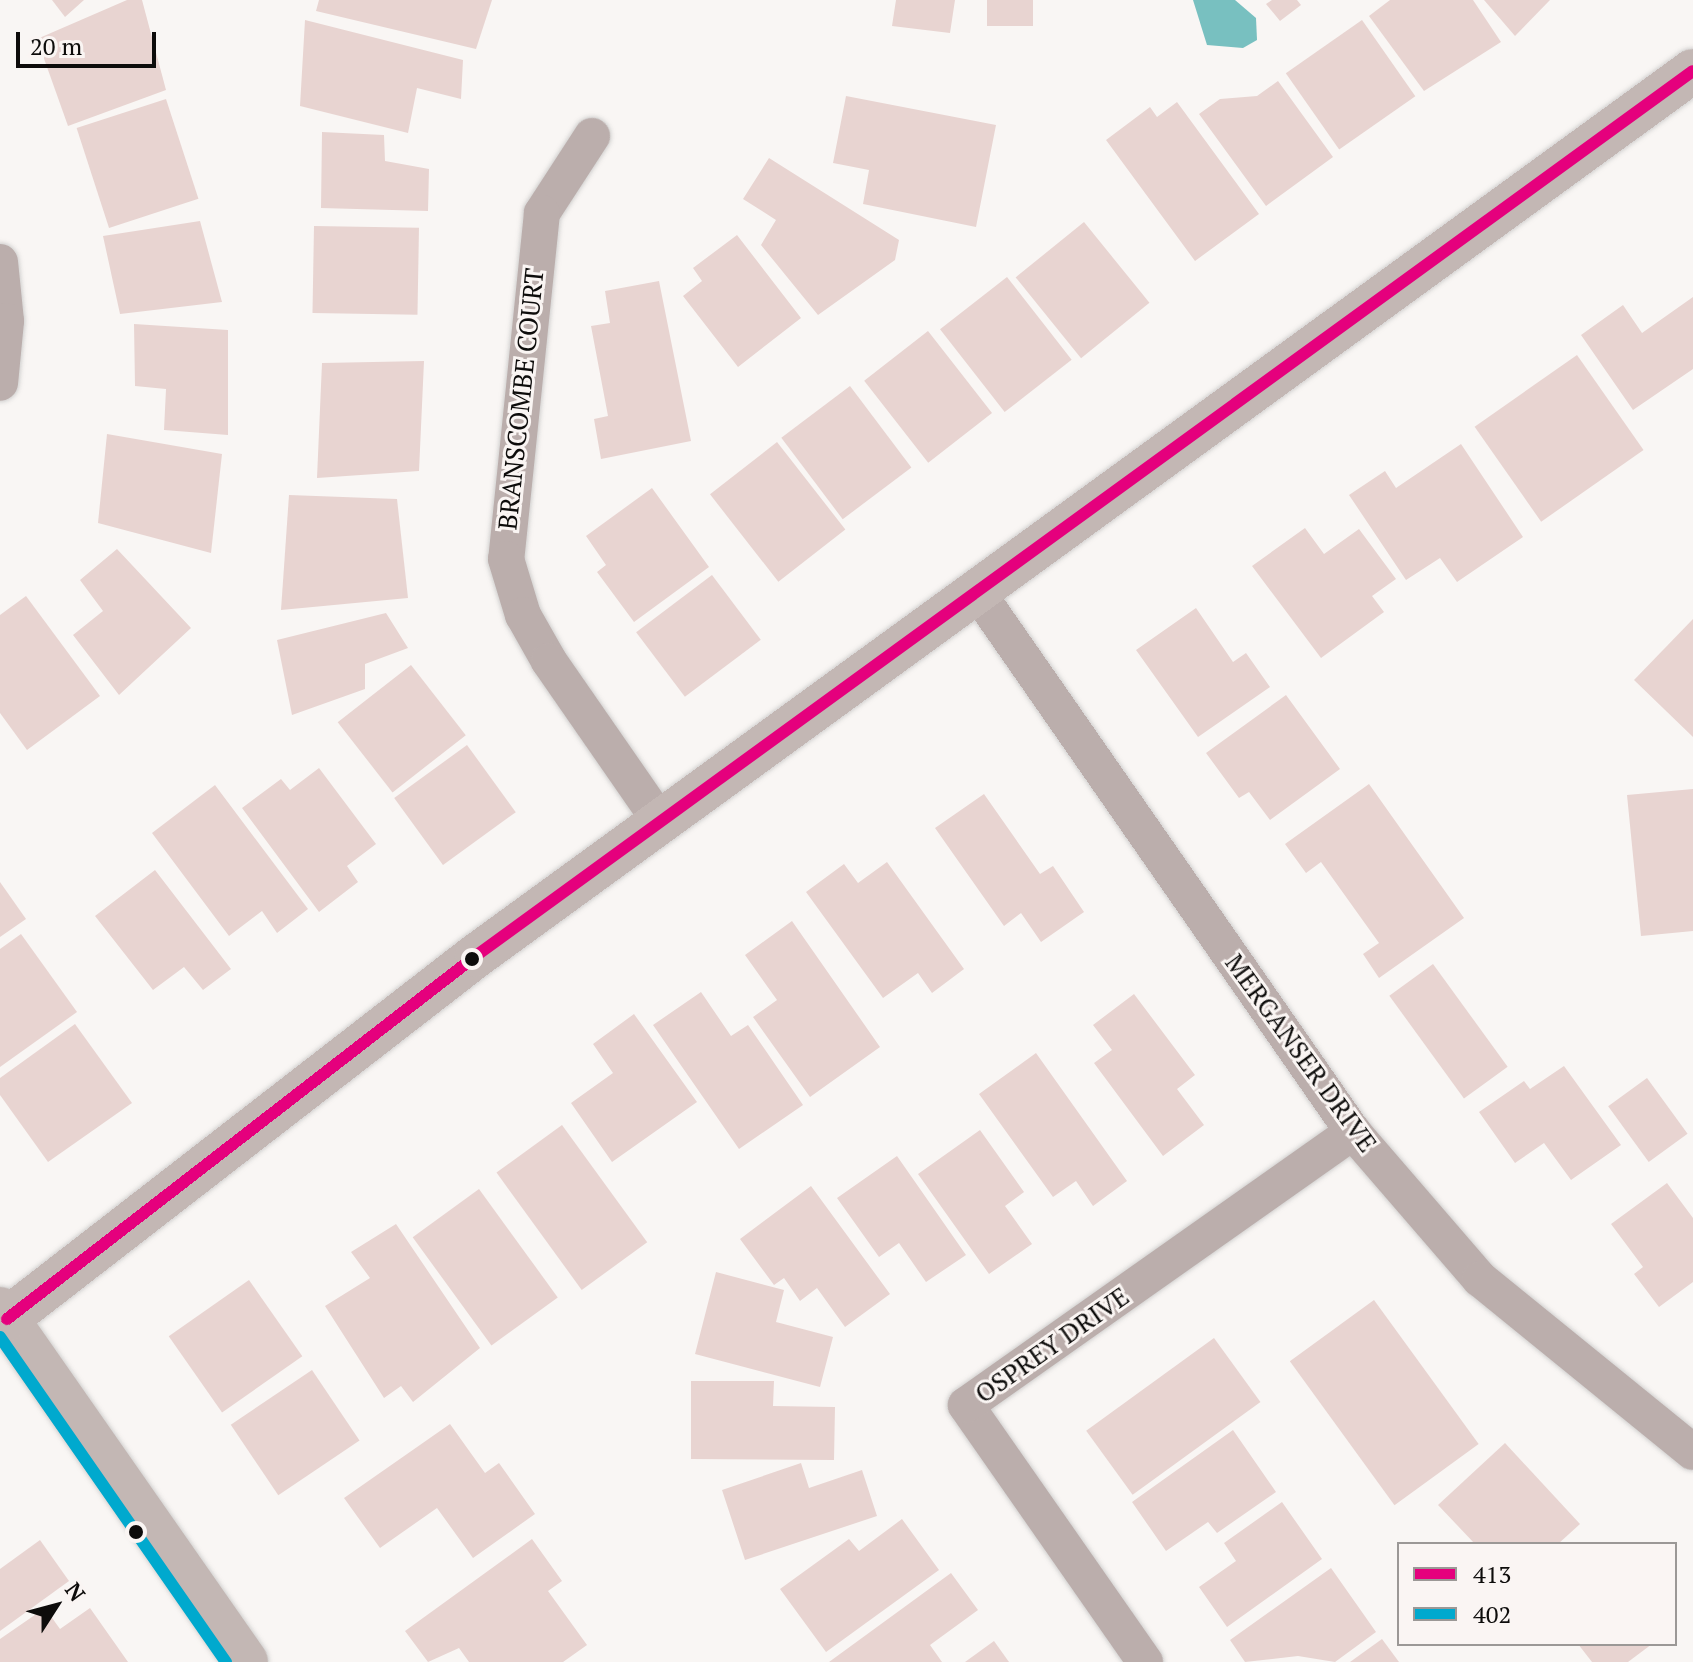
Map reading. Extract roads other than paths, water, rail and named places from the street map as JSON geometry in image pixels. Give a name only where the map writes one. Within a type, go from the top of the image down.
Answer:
[{"type":"street","points":[[246,1662],[2,1317],[477,955],[662,824],[1693,71]]},
{"type":"street","name":"BRANSCOMBE COURT","points":[[592,136],[542,213],[506,559],[523,615],[549,661],[662,824]]},
{"type":"street","points":[[0,262],[6,321],[0,383]]},
{"type":"street","name":"MERGANSER DRIVE","points":[[978,593],[1353,1132],[1480,1279],[1693,1452]]},
{"type":"street","name":"OSPREY DRIVE","points":[[1145,1662],[966,1405],[1353,1132]]},
{"type":"water","points":[[1193,0],[1235,0],[1256,18],[1257,40],[1243,48],[1207,45]]}]
